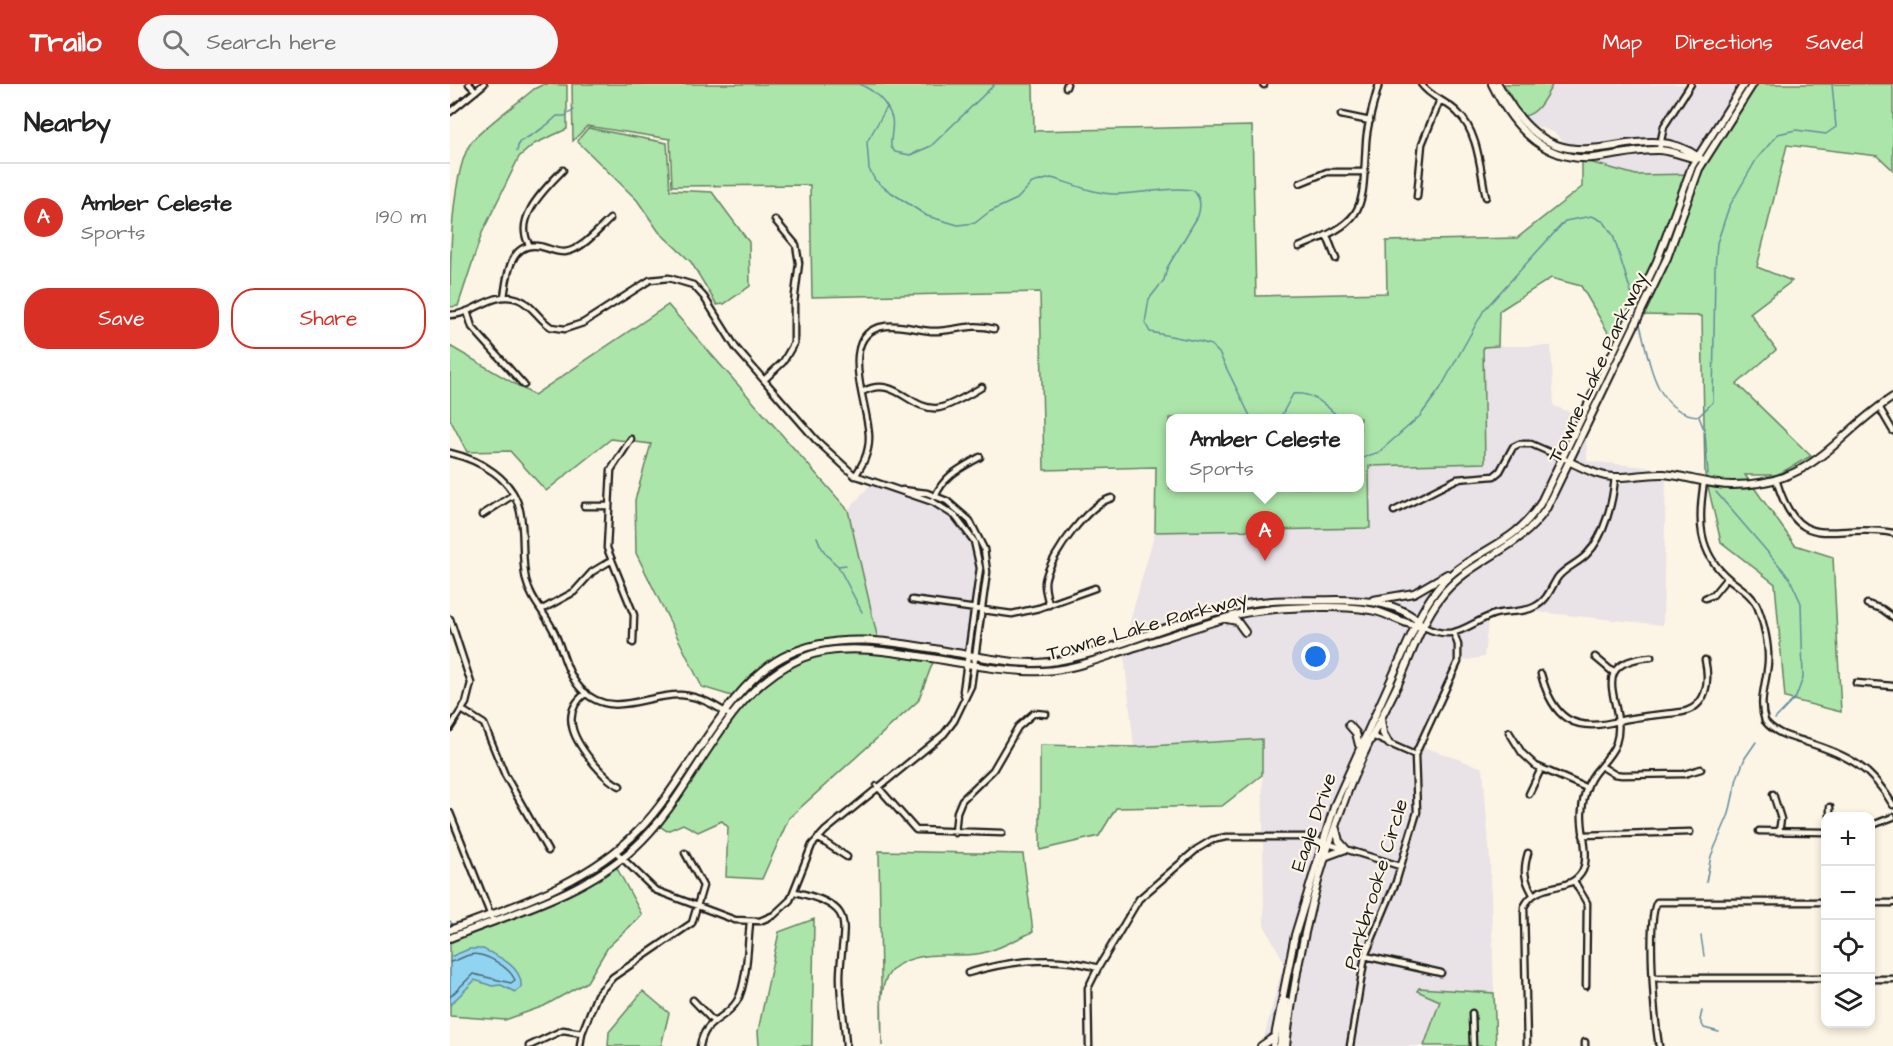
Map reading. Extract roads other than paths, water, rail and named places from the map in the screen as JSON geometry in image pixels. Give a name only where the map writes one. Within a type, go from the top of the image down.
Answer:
[{"type":"main road","points":[[1491,84],[1517,127],[1530,138],[1551,150],[1588,158],[1659,150],[1699,158]]},
{"type":"main road","points":[[1498,84],[1519,119],[1530,130],[1554,144],[1588,150],[1659,142],[1689,149],[1699,158]]},
{"type":"main road","name":"Towne Lake Parkway","points":[[450,930],[492,918],[578,886],[619,855],[634,848],[663,816],[752,678],[783,657],[813,645],[867,641],[1018,663],[1057,661],[1245,604],[1275,601],[1367,601],[1394,608],[1424,627],[1438,600],[1453,584],[1474,567],[1509,548],[1535,524],[1552,499],[1699,158],[1744,84]]},
{"type":"main road","name":"Towne Lake Parkway","points":[[1417,623],[1436,591],[1461,567],[1499,545],[1524,526],[1540,504],[1567,460],[1651,291],[1670,249],[1699,158],[1753,84]]},
{"type":"main road","points":[[1567,460],[1596,474],[1615,477],[1664,474],[1704,482],[1740,485],[1776,479],[1802,469],[1826,455],[1893,397]]},
{"type":"main road","points":[[1367,601],[1414,592],[1461,567]]},
{"type":"main road","name":"Towne Lake Parkway","points":[[728,714],[774,672],[804,657],[834,650],[869,650],[1020,671],[1056,670],[1220,620],[1268,609],[1372,610],[1417,623]]},
{"type":"main road","points":[[1399,619],[1407,631],[1406,646]]},
{"type":"main road","points":[[1220,620],[1237,621],[1245,632]]},
{"type":"main road","name":"Eagle Drive","points":[[1273,1046],[1300,919],[1323,841],[1345,777],[1417,623]]},
{"type":"main road","name":"Eagle Drive","points":[[1286,1046],[1300,950],[1335,827],[1372,736],[1424,627]]},
{"type":"main road","points":[[1381,719],[1383,733],[1389,744]]},
{"type":"main road","points":[[1349,724],[1356,733],[1359,747]]},
{"type":"main road","points":[[1327,856],[1346,849],[1339,841],[1335,827]]},
{"type":"main road","name":"Towne Lake Parkway","points":[[450,938],[492,918]]},
{"type":"main road","points":[[1280,1046],[1286,1007],[1285,986]]},
{"type":"main road","points":[[1261,1046],[1276,1034]]},
{"type":"street","points":[[469,84],[476,91]]},
{"type":"street","points":[[450,112],[484,84]]},
{"type":"street","points":[[1299,247],[1327,236],[1348,222],[1360,204],[1365,189],[1366,140],[1379,84]]},
{"type":"street","points":[[1421,84],[1430,94],[1458,113],[1470,129],[1486,197]]},
{"type":"street","points":[[1659,150],[1664,126],[1691,84]]},
{"type":"street","points":[[1417,197],[1422,144],[1440,100]]},
{"type":"street","points":[[1341,115],[1370,121]]},
{"type":"street","points":[[530,246],[524,230],[534,203],[563,170]]},
{"type":"street","points":[[1300,183],[1327,172],[1365,172]]},
{"type":"street","points":[[504,297],[511,261],[530,246],[567,252],[579,247],[610,219]]},
{"type":"street","points":[[764,380],[783,362],[794,343],[794,303],[799,263],[796,245],[776,220]]},
{"type":"street","points":[[1327,236],[1336,259]]},
{"type":"street","points":[[450,315],[467,312],[488,300],[504,297],[518,299],[545,323],[565,329],[583,323],[650,280],[669,278],[683,281],[699,290],[725,333],[764,380],[816,440],[855,476],[933,502],[955,516],[974,541],[980,575],[972,655]]},
{"type":"street","points":[[467,312],[472,327],[524,385]]},
{"type":"street","points":[[855,476],[864,460],[869,444],[858,352],[862,341],[874,329],[891,325],[931,331],[970,325],[994,329]]},
{"type":"street","points":[[862,392],[877,388],[895,389],[921,405],[938,408],[982,387]]},
{"type":"street","points":[[1879,407],[1893,431]]},
{"type":"street","points":[[631,439],[611,470],[607,548],[634,615],[633,642]]},
{"type":"street","points":[[1394,511],[1457,479],[1494,476],[1500,471],[1513,447],[1519,444],[1531,444],[1567,460]]},
{"type":"street","points":[[450,453],[481,463],[502,480],[513,495],[520,512],[526,579],[556,635],[569,670],[586,693],[609,704],[625,706],[665,696],[691,696],[728,714]]},
{"type":"street","points":[[933,502],[947,477],[980,457]]},
{"type":"street","points":[[1424,627],[1442,634],[1454,633],[1490,616],[1532,608],[1543,601],[1561,573],[1582,558],[1593,546],[1611,506],[1615,477]]},
{"type":"street","points":[[1776,479],[1787,510],[1803,527],[1831,532],[1893,533]]},
{"type":"street","points":[[1704,482],[1700,514],[1701,537],[1712,561],[1727,578],[1750,596],[1758,608],[1768,652],[1763,704],[1763,715],[1768,725],[1783,735],[1850,759],[1878,779],[1893,805]]},
{"type":"street","points":[[619,855],[655,890],[735,920],[760,921],[774,915],[795,892],[808,854],[818,838],[877,786],[944,734],[954,721],[969,692],[970,665],[982,611],[987,572],[979,536],[960,510],[935,496],[900,490]]},
{"type":"street","points":[[482,515],[513,495]]},
{"type":"street","points":[[1049,605],[1045,578],[1056,557],[1085,516],[1097,504],[1112,498]]},
{"type":"street","points":[[584,506],[609,506]]},
{"type":"street","points":[[541,610],[574,592],[592,572],[612,560]]},
{"type":"street","points":[[1705,598],[1713,595],[1727,578]]},
{"type":"street","points":[[912,600],[1011,614],[1049,605],[1095,588]]},
{"type":"street","points":[[1867,604],[1882,609],[1893,617]]},
{"type":"street","points":[[450,619],[471,684],[471,692],[450,728]]},
{"type":"street","name":"Parkbrooke Circle","points":[[1350,1046],[1365,956],[1400,866],[1417,812],[1415,755],[1458,662],[1458,645],[1454,633]]},
{"type":"street","points":[[1596,657],[1614,673]]},
{"type":"street","points":[[1527,1046],[1524,907],[1533,894],[1543,888],[1574,881],[1582,870],[1585,862],[1581,813],[1587,788],[1616,744],[1618,722],[1611,690],[1614,673],[1626,661],[1652,657]]},
{"type":"street","points":[[1541,674],[1546,690],[1559,710],[1571,722],[1588,727],[1682,712],[1694,708],[1705,695],[1705,660]]},
{"type":"street","points":[[1856,683],[1893,686]]},
{"type":"street","points":[[586,693],[574,705],[572,729],[587,755],[613,783],[620,786]]},
{"type":"street","points":[[462,710],[484,724],[505,775],[548,851]]},
{"type":"street","points":[[955,833],[957,812],[962,800],[993,770],[1018,727],[1034,713],[1046,714]]},
{"type":"street","points":[[1509,732],[1527,759],[1541,769],[1587,788]]},
{"type":"street","points":[[1372,736],[1415,755]]},
{"type":"street","points":[[1601,766],[1614,774],[1622,775],[1684,774],[1701,769]]},
{"type":"street","points":[[1529,794],[1541,769]]},
{"type":"street","points":[[877,786],[916,830],[1002,833]]},
{"type":"street","points":[[1773,794],[1781,819],[1779,832]]},
{"type":"street","points":[[1830,807],[1830,812]]},
{"type":"street","points":[[450,813],[492,918]]},
{"type":"street","points":[[1875,824],[1893,817]]},
{"type":"street","points":[[1759,831],[1821,832]]},
{"type":"street","points":[[1583,835],[1690,832]]},
{"type":"street","points":[[1089,1046],[1089,988],[1098,968],[1139,899],[1205,844],[1226,837],[1306,837],[1400,866]]},
{"type":"street","points":[[818,838],[848,857]]},
{"type":"street","points":[[580,1046],[582,1033],[597,996],[613,977],[692,923],[703,886],[685,853]]},
{"type":"street","points":[[1528,853],[1524,868],[1525,882],[1533,894]]},
{"type":"street","points":[[1574,881],[1587,903],[1586,986]]},
{"type":"street","points":[[795,892],[825,899],[835,906],[844,923],[845,936],[840,974],[846,1046]]},
{"type":"street","points":[[1659,1046],[1653,978],[1653,913],[1657,902],[1700,900],[1821,902]]},
{"type":"street","points":[[1875,903],[1893,903]]},
{"type":"street","points":[[700,1046],[702,1035],[713,1021],[728,1011],[740,995],[750,922]]},
{"type":"street","points":[[1365,956],[1441,973]]},
{"type":"street","points":[[968,973],[1001,963],[1077,961],[1098,968]]},
{"type":"street","points":[[1653,978],[1821,978]]},
{"type":"street","points":[[1875,979],[1893,979]]},
{"type":"street","points":[[693,1000],[713,1021]]},
{"type":"street","points":[[1472,1013],[1473,1046]]},
{"type":"street","points":[[529,1046],[563,1030],[582,1033]]},
{"type":"water","points":[[469,949],[483,949],[514,968],[521,980],[521,987],[515,992],[501,985],[492,986],[475,980],[450,1005],[450,957]]},
{"type":"waterway","points":[[859,84],[879,97],[890,112],[892,118],[891,147],[895,152],[910,155],[931,146],[995,84]]},
{"type":"waterway","points":[[1639,321],[1650,365],[1662,394],[1684,413],[1699,416],[1713,402],[1717,243],[1729,207],[1756,160],[1778,134],[1796,130],[1826,134],[1836,127],[1832,84]]},
{"type":"waterway","points":[[887,107],[867,142],[869,169],[875,180],[927,216],[958,225],[975,223],[989,212],[1017,199],[1032,183],[1051,178],[1107,194],[1177,189],[1194,191],[1200,203],[1198,216],[1167,268],[1164,280],[1149,299],[1145,323],[1150,332],[1211,345],[1219,353],[1249,414]]},
{"type":"waterway","points":[[517,151],[519,142],[557,116],[565,116],[574,110]]},
{"type":"waterway","points":[[1364,458],[1379,452],[1420,416],[1440,389],[1484,310],[1565,221],[1592,216],[1604,222],[1613,235],[1634,302]]},
{"type":"waterway","points":[[1282,414],[1293,394],[1313,397],[1335,414]]},
{"type":"waterway","points":[[1699,417],[1705,432],[1708,475]]},
{"type":"waterway","points":[[1716,492],[1789,577],[1801,603],[1803,678],[1796,697],[1775,719]]},
{"type":"waterway","points":[[817,537],[831,560],[838,566],[846,565]]},
{"type":"waterway","points":[[838,566],[862,612]]},
{"type":"waterway","points":[[1706,882],[1711,856],[1729,814],[1737,778],[1745,758],[1756,742]]},
{"type":"waterway","points":[[1701,936],[1704,956]]},
{"type":"waterway","points":[[1702,1011],[1700,1020],[1704,1028],[1719,1032]]},
{"type":"place","name":"Amber Celeste","points":[[1265,561]]}]
